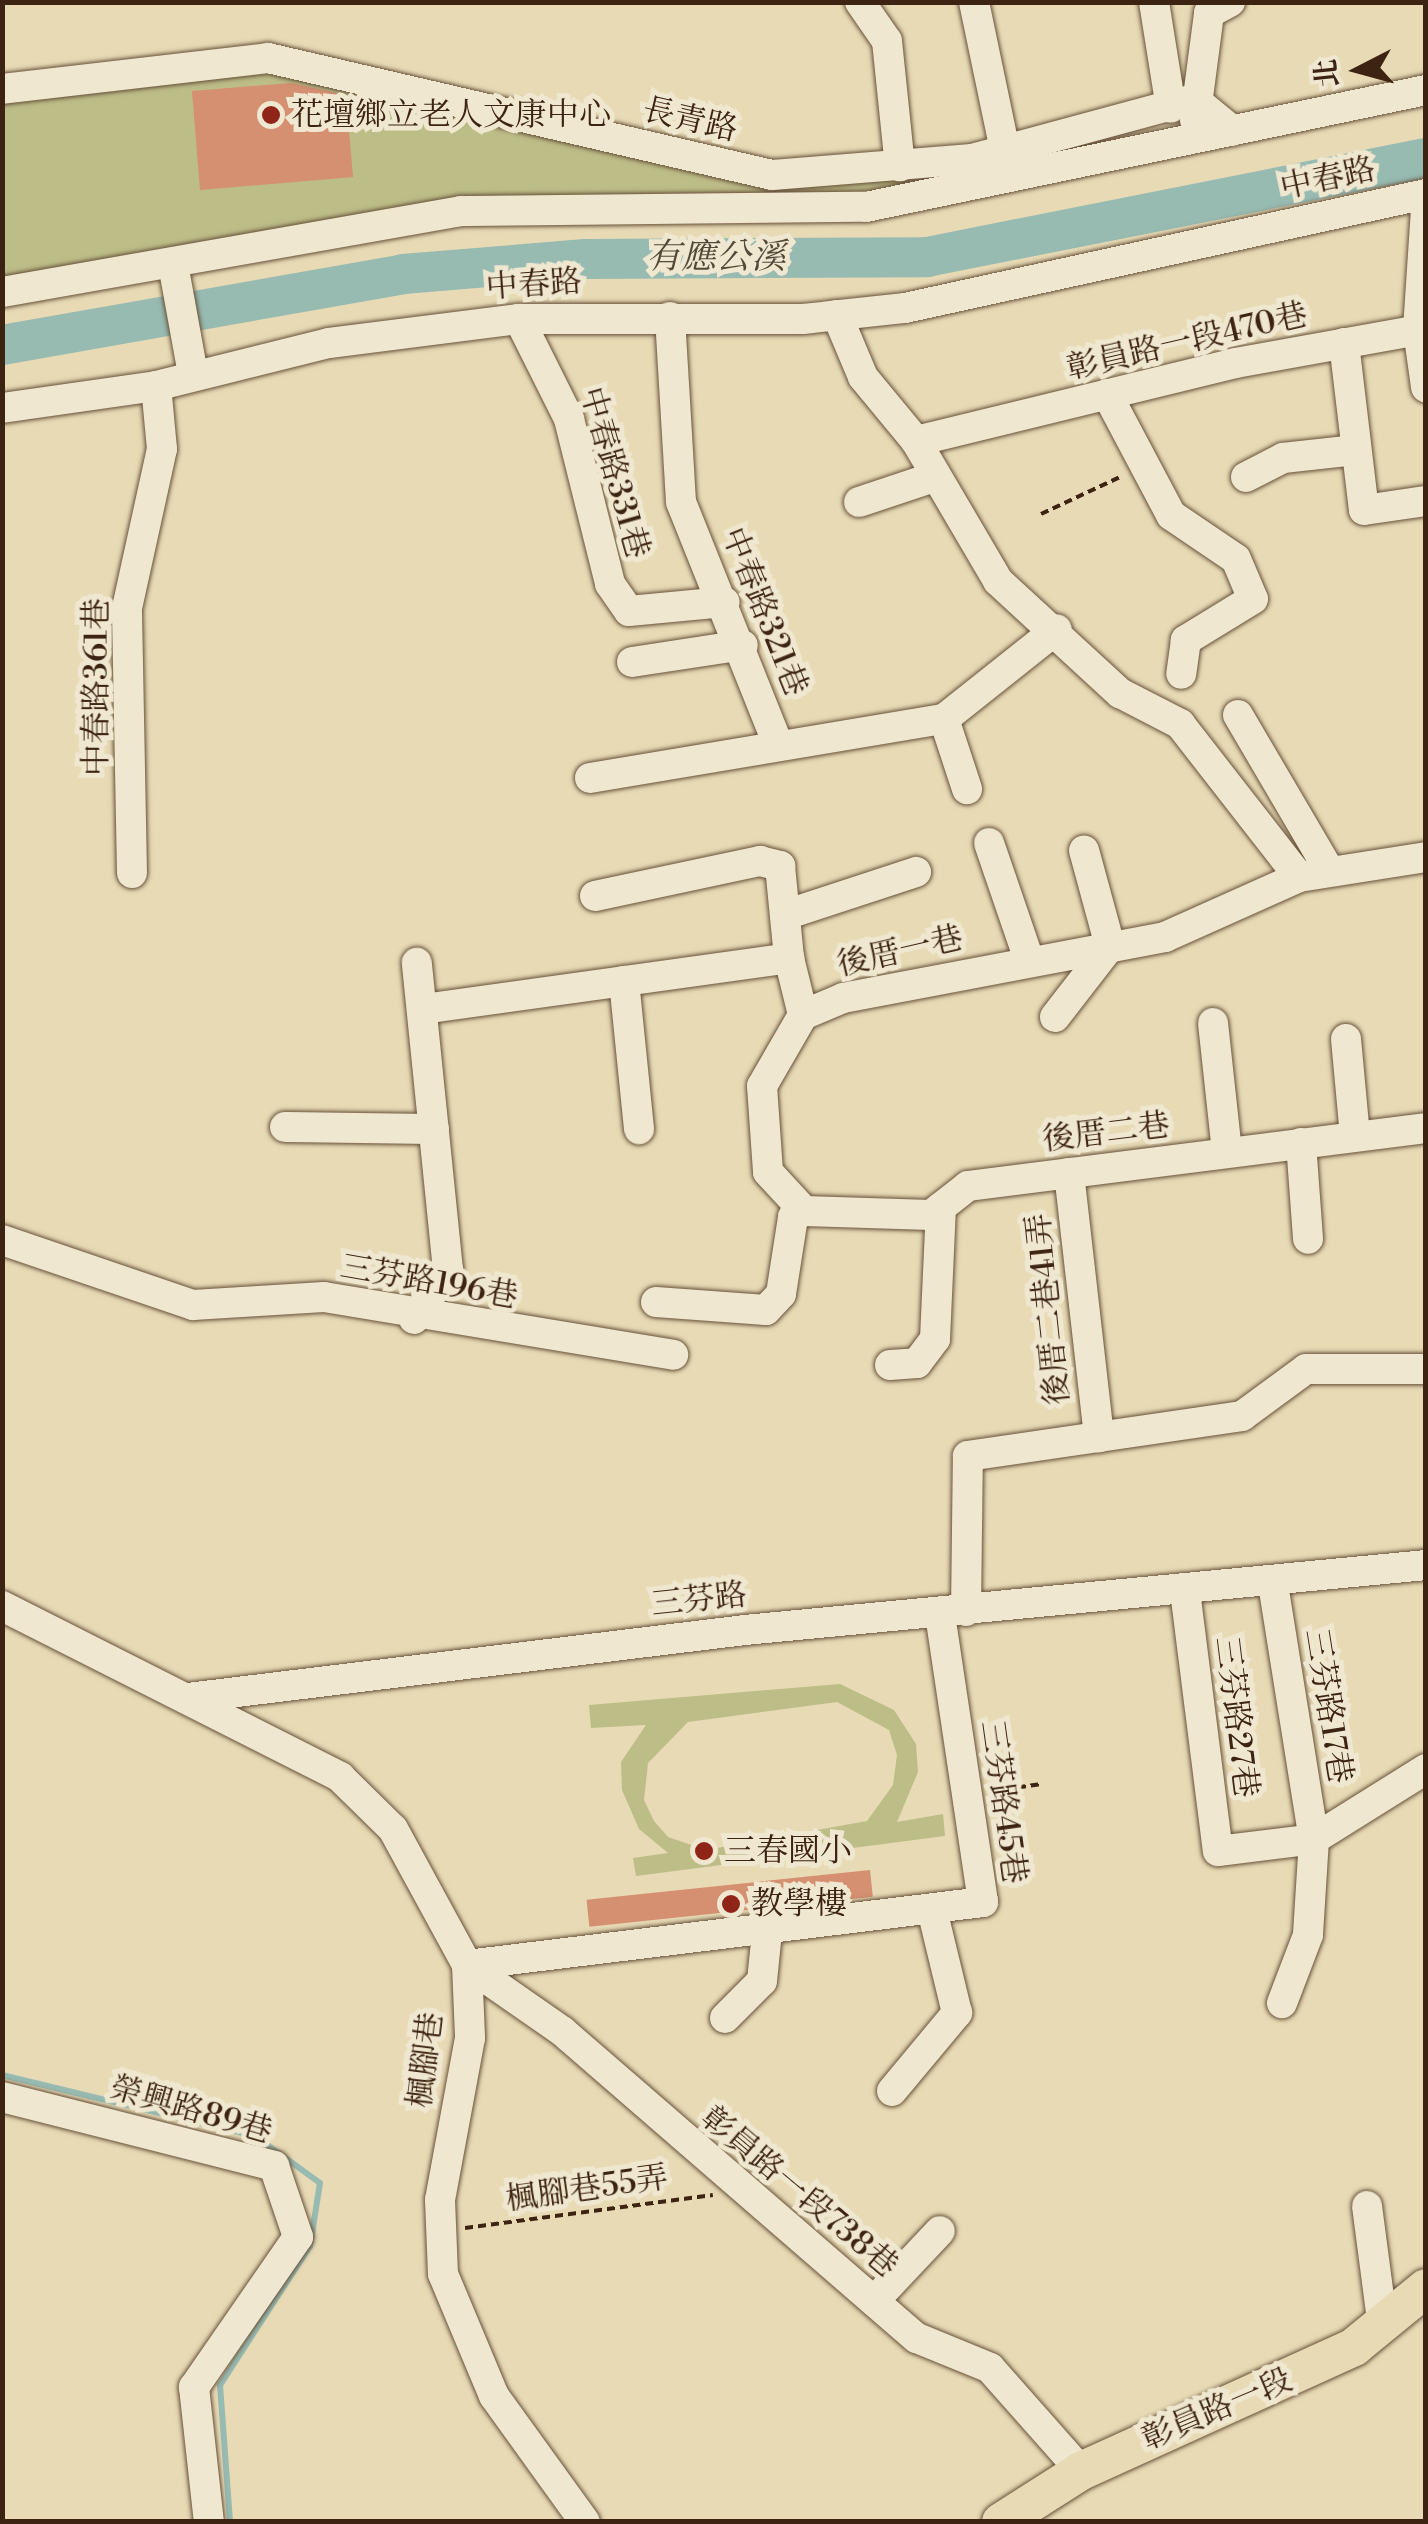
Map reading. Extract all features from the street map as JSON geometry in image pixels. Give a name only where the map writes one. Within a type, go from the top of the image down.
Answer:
[{"type":"main road","name":"彰員路一段","points":[[1001,2522],[1081,2470],[1287,2383],[1383,2326],[1426,2288]]},
{"type":"street","points":[[860,2],[887,40],[900,166]]},
{"type":"street","points":[[974,2],[1005,151]]},
{"type":"street","points":[[1154,2],[1170,108]]},
{"type":"street","points":[[1184,140],[1202,106],[1209,13],[1230,2]]},
{"type":"street","name":"長青路","points":[[2,89],[268,58],[772,175],[900,166],[1005,151],[1194,99],[1202,106]]},
{"type":"street","name":"中春路","points":[[2,292],[461,212],[866,207],[1426,90]]},
{"type":"street","points":[[1202,106],[1233,131]]},
{"type":"street","name":"中春路","points":[[2,408],[156,386],[328,343],[519,319],[836,315],[1426,194]]},
{"type":"street","points":[[1426,209],[1418,330],[1426,387]]},
{"type":"street","points":[[173,264],[193,374]]},
{"type":"street","points":[[836,315],[863,377],[916,440],[998,582],[1057,629],[1120,694],[1180,724],[1298,878]]},
{"type":"street","name":"中春路321巷","points":[[590,778],[778,745],[743,645],[681,502],[670,317]]},
{"type":"street","name":"中春路331巷","points":[[519,319],[569,419],[610,584],[629,612],[725,602]]},
{"type":"street","name":"彰員路一段470巷","points":[[916,440],[1108,394],[1418,330]]},
{"type":"street","points":[[1344,343],[1364,510],[1426,501]]},
{"type":"street","name":"中春路361巷","points":[[132,873],[127,608],[162,449],[156,386]]},
{"type":"street","points":[[1108,394],[1144,471],[1171,515],[1236,559],[1253,598],[1186,640],[1181,674]]},
{"type":"street","points":[[1246,477],[1283,458],[1356,450]]},
{"type":"street","points":[[859,502],[934,477]]},
{"type":"street","points":[[778,745],[944,719],[1057,629]]},
{"type":"street","points":[[632,662],[743,645]]},
{"type":"street","points":[[1238,715],[1329,870]]},
{"type":"street","points":[[944,719],[967,789]]},
{"type":"street","points":[[990,844],[1029,960]]},
{"type":"street","points":[[1056,1017],[1110,946],[1084,850]]},
{"type":"street","name":"後厝一巷","points":[[423,1009],[789,958],[802,1015],[1029,960],[1198,926],[1298,878],[1329,870],[1426,858]]},
{"type":"street","points":[[594,896],[760,861],[780,866],[789,958]]},
{"type":"street","points":[[785,914],[916,872]]},
{"type":"street","points":[[414,1319],[448,1270],[416,963]]},
{"type":"street","points":[[624,981],[639,1129]]},
{"type":"street","points":[[656,1302],[766,1310],[781,1294],[793,1216],[804,1211],[768,1172],[762,1086],[802,1015]]},
{"type":"street","points":[[1212,1024],[1227,1152]]},
{"type":"street","points":[[1346,1039],[1355,1136]]},
{"type":"street","points":[[285,1127],[434,1129]]},
{"type":"street","name":"後厝二巷","points":[[804,1211],[931,1215],[968,1186],[1426,1128]]},
{"type":"street","points":[[1302,1143],[1308,1239]]},
{"type":"street","name":"後厝二巷41弄","points":[[1069,1173],[1099,1437]]},
{"type":"street","points":[[890,1365],[917,1363],[936,1339],[941,1207]]},
{"type":"street","name":"三芬路196巷","points":[[2,1240],[153,1298],[193,1305],[324,1297],[414,1319],[673,1356]]},
{"type":"street","points":[[1099,1437],[1242,1416],[1306,1369],[1426,1369]]},
{"type":"street","name":"三芬路45巷","points":[[467,1965],[933,1914],[983,1902],[968,1795],[953,1612],[968,1456],[1099,1437]]},
{"type":"street","name":"三芬路","points":[[188,1698],[953,1612],[1273,1584],[1426,1565]]},
{"type":"street","name":"三芬路17巷","points":[[1273,1584],[1314,1839],[1308,1934],[1282,2003]]},
{"type":"street","name":"三芬路27巷","points":[[1185,1591],[1218,1851],[1314,1839]]},
{"type":"street","points":[[2,1606],[188,1698]]},
{"type":"street","name":"楓腳巷","points":[[188,1698],[340,1776],[393,1829],[467,1965],[470,2038],[442,2231],[443,2274],[494,2396],[586,2522]]},
{"type":"street","points":[[1314,1839],[1426,1769]]},
{"type":"street","points":[[892,2091],[957,2013],[933,1914]]},
{"type":"street","points":[[725,2018],[762,1980],[767,1932]]},
{"type":"street","name":"彰員路一段738巷","points":[[467,1965],[562,2031],[738,2192],[917,2338],[990,2368],[1081,2470]]},
{"type":"street","name":"榮興路89巷","points":[[2,2098],[274,2166],[298,2238],[194,2387],[210,2522]]},
{"type":"street","points":[[1367,2206],[1383,2326]]},
{"type":"street","points":[[874,2301],[940,2231]]},
{"type":"path","points":[[1041,514],[1088,485],[1144,471]]},
{"type":"path","points":[[968,1795],[1042,1784]]},
{"type":"path","name":"楓腳巷55弄","points":[[442,2231],[738,2192]]},
{"type":"green space","points":[[270,62],[770,174],[906,165],[912,189],[866,197],[596,195],[3,283],[3,93]]},
{"type":"green space","points":[[840,1684],[894,1710],[916,1744],[918,1772],[897,1822],[943,1814],[945,1836],[636,1876],[633,1858],[668,1853],[639,1829],[622,1790],[621,1762],[646,1725],[591,1728],[589,1705]],"holes":[[[837,1702],[889,1730],[897,1755],[893,1785],[867,1821],[706,1850],[668,1837],[654,1821],[644,1800],[648,1763],[688,1722]]]},
{"type":"building","name":"花壇鄉立老人文康中心","points":[[291,83],[346,95],[353,177],[200,190],[192,91]]},
{"type":"building","name":"教學樓","points":[[870,1870],[873,1897],[589,1927],[587,1900]]},
{"type":"waterway","name":"有應公溪","points":[[2,345],[403,274],[585,259],[927,257],[1426,158]]},
{"type":"waterway","points":[[2,2075],[255,2136],[320,2183],[310,2246],[220,2385],[230,2522]]},
{"type":"place","name":"花壇鄉立老人文康中心","points":[[271,115]]},
{"type":"place","name":"三春國小","points":[[704,1851]]},
{"type":"place","name":"教學樓","points":[[731,1904]]}]
